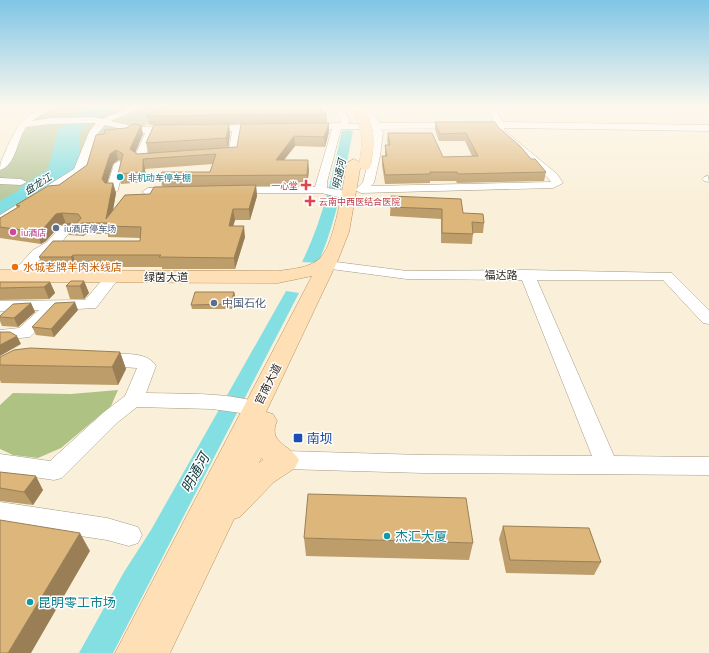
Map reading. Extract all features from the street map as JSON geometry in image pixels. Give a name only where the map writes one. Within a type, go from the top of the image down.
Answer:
[{"type":"main road","name":"官南大道","points":[[359,136],[359,164]]},
{"type":"main road","name":"官南大道","points":[[133,653],[258,418],[333,263],[340,232],[340,192],[359,164],[368,144],[368,136]]},
{"type":"main road","name":"官南大道","points":[[151,653],[218,521],[258,418],[314,292],[333,263]]},
{"type":"main road","name":"绿茵大道","points":[[9,276],[278,277],[302,273],[333,263]]},
{"type":"main road","name":"绿茵大道","points":[[0,283],[275,282],[299,284],[314,292]]},
{"type":"main road","points":[[218,521],[264,474],[285,460],[275,455],[266,446],[262,438],[258,418]]},
{"type":"street","points":[[0,167],[12,151],[17,136]]},
{"type":"street","points":[[0,221],[78,171],[85,159],[92,136]]},
{"type":"street","points":[[148,136],[139,159],[167,156]]},
{"type":"street","points":[[152,136],[161,142],[178,140],[181,136]]},
{"type":"street","points":[[222,136],[211,154],[234,153],[236,136]]},
{"type":"street","points":[[207,139],[220,140],[229,136]]},
{"type":"street","points":[[334,136],[331,154],[321,182],[340,192],[368,183],[375,156],[377,136]]},
{"type":"street","points":[[219,191],[340,192],[557,183],[553,176],[506,136]]},
{"type":"street","points":[[154,158],[161,142]]},
{"type":"street","points":[[112,190],[120,164]]},
{"type":"street","points":[[0,181],[21,182]]},
{"type":"street","points":[[148,192],[187,191]]},
{"type":"street","points":[[9,276],[52,245],[66,230],[76,230]]},
{"type":"street","name":"福达路","points":[[333,263],[407,275],[527,274],[667,276],[709,319]]},
{"type":"street","points":[[527,274],[607,464]]},
{"type":"street","points":[[0,306],[90,305],[108,282]]},
{"type":"street","points":[[0,335],[24,333],[54,306]]},
{"type":"street","points":[[0,463],[54,471],[111,417],[133,400],[147,366],[138,360],[82,360]]},
{"type":"street","points":[[133,400],[217,403],[258,418]]},
{"type":"street","points":[[285,460],[423,464],[607,464],[709,466]]},
{"type":"street","points":[[0,513],[107,529],[129,535]]},
{"type":"green space","points":[[21,136],[124,136],[93,152],[0,226],[0,171],[9,163]]},
{"type":"green space","points":[[118,390],[111,406],[61,448],[38,458],[13,455],[0,449],[0,405],[13,393],[71,394]]},
{"type":"water","name":"盘龙江","points":[[56,136],[80,136],[79,160],[74,170],[0,214],[0,201],[19,190],[23,185],[48,169]]},
{"type":"water","name":"明通河","points":[[341,136],[352,136],[335,215],[325,247],[318,263],[302,262],[316,230]]},
{"type":"water","name":"明通河","points":[[286,291],[299,293],[113,653],[79,653],[124,572],[151,530]]},
{"type":"building","points":[[96,136],[136,136],[130,149],[137,154],[237,147],[239,136],[294,136],[276,160],[308,160],[307,175],[160,176],[162,172],[210,172],[216,154],[143,159],[143,172],[118,174],[123,154],[116,150],[110,154],[102,179],[105,183],[113,183],[106,219],[125,195],[150,194],[154,187],[256,185],[249,209],[233,209],[229,226],[244,226],[234,258],[159,257],[161,255],[73,255],[71,257],[39,257],[53,241],[140,241],[141,227],[105,226],[107,223],[82,223],[79,225],[65,224],[77,223],[81,218],[78,214],[62,213],[56,214],[42,230],[37,232],[0,227],[0,218],[20,206],[16,205],[48,186],[59,185],[87,165]]},
{"type":"building","points":[[149,136],[226,136],[226,138],[146,143]]},
{"type":"building","points":[[389,136],[434,136],[443,157],[478,156],[468,136],[509,136],[520,146],[531,159],[535,159],[546,172],[458,174],[457,172],[430,172],[430,174],[385,175],[382,156],[387,156],[385,145],[390,145]]},
{"type":"building","points":[[391,196],[461,199],[463,213],[483,214],[484,223],[472,222],[473,234],[442,233],[442,209],[390,207]]},
{"type":"building","points":[[71,281],[84,281],[80,286],[66,286]]},
{"type":"building","points":[[0,282],[50,282],[44,287],[0,288]]},
{"type":"building","points":[[195,292],[234,292],[231,304],[191,305]]},
{"type":"building","points":[[75,302],[51,329],[32,327],[55,303]]},
{"type":"building","points":[[31,303],[14,318],[0,317],[13,304]]},
{"type":"building","points":[[0,332],[10,332],[17,336],[0,345]]},
{"type":"building","points":[[30,348],[120,352],[112,367],[0,365],[0,357],[14,350]]},
{"type":"building","points":[[0,472],[36,476],[24,492],[0,488]]},
{"type":"building","points":[[308,494],[466,498],[473,543],[304,538]]},
{"type":"building","name":"昆明零工市场","points":[[0,520],[80,533],[8,653],[0,653]]},
{"type":"building","points":[[503,526],[589,528],[601,562],[510,560]]},
{"type":"place","name":"非机动车停车棚","points":[[120,177]]},
{"type":"place","name":"一心堂","points":[[306,185]]},
{"type":"place","name":"云南中西医结合医院","points":[[310,201]]},
{"type":"place","name":"iu酒店停车场","points":[[56,228]]},
{"type":"place","name":"iu酒店","points":[[13,232]]},
{"type":"place","name":"水城老牌羊肉米线店","points":[[15,267]]},
{"type":"place","name":"中国石化","points":[[214,303]]},
{"type":"place","name":"南坝","points":[[298,438]]},
{"type":"place","name":"杰汇大厦","points":[[387,536]]},
{"type":"place","name":"昆明零工市场","points":[[30,602]]}]
